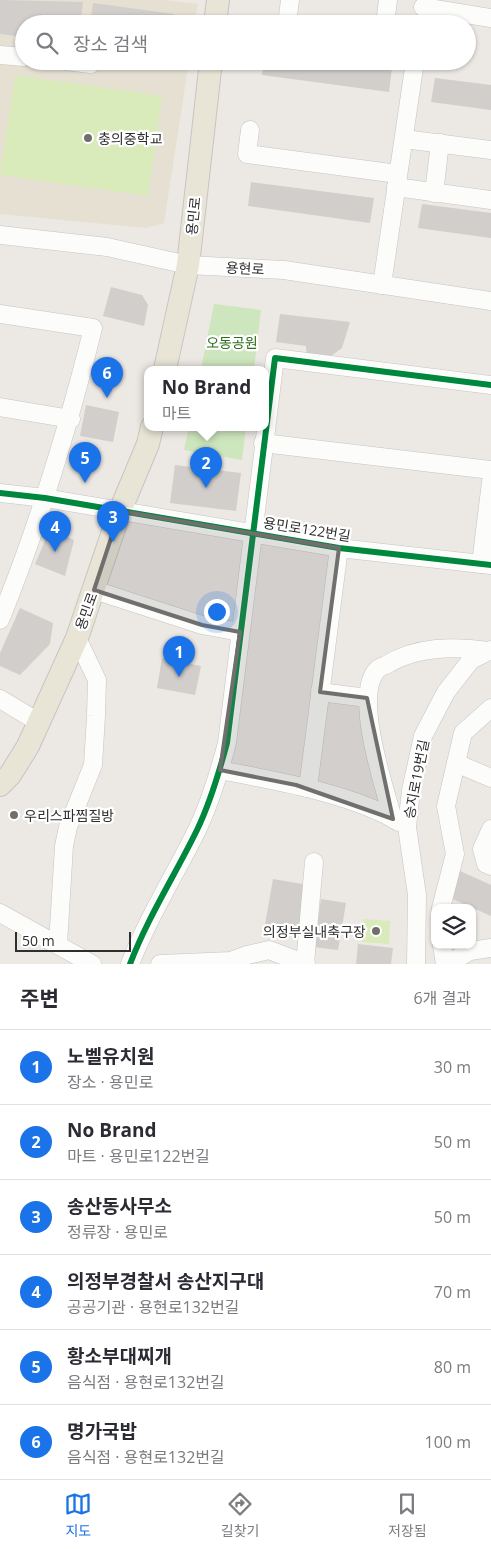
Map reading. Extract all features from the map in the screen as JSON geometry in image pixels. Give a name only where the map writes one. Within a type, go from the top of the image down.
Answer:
[{"type":"main road","points":[[216,15],[218,0]]},
{"type":"main road","name":"용민로","points":[[166,366],[188,265],[210,70]]},
{"type":"main road","name":"용민로","points":[[0,785],[14,768],[40,723],[77,638],[120,511],[148,444],[151,431]]},
{"type":"street","points":[[288,15],[290,0]]},
{"type":"street","points":[[388,0],[389,15]]},
{"type":"street","points":[[422,10],[465,15]]},
{"type":"street","points":[[476,16],[491,18]]},
{"type":"street","points":[[0,56],[15,57]]},
{"type":"street","points":[[382,285],[414,70]]},
{"type":"street","points":[[250,130],[247,154],[397,180],[434,193],[491,200]]},
{"type":"street","points":[[404,139],[491,150]]},
{"type":"street","points":[[434,193],[440,143]]},
{"type":"street","name":"용현로","points":[[0,235],[107,248],[188,265],[284,270],[491,301]]},
{"type":"street","points":[[0,314],[93,328],[70,419],[45,498],[4,601],[0,620]]},
{"type":"street","points":[[269,400],[275,358],[491,385]]},
{"type":"street","points":[[0,407],[70,419]]},
{"type":"street","points":[[130,964],[152,913],[197,829],[220,770],[227,743],[265,431]]},
{"type":"street","points":[[263,443],[491,470]]},
{"type":"street","points":[[486,564],[491,482]]},
{"type":"street","name":"용민로122번길","points":[[0,493],[45,498],[339,548],[486,564]]},
{"type":"street","points":[[308,788],[339,548]]},
{"type":"street","points":[[94,590],[183,620],[240,632]]},
{"type":"street","points":[[58,944],[64,846],[68,827],[93,765],[97,680],[77,638]]},
{"type":"street","points":[[400,823],[369,723],[367,698],[376,671],[401,655],[445,648],[490,651]]},
{"type":"street","name":"승지로19번길","points":[[416,964],[418,895],[400,823],[411,790],[423,736],[446,692],[471,660],[490,651]]},
{"type":"street","points":[[320,692],[367,698]]},
{"type":"street","points":[[0,699],[40,723]]},
{"type":"street","points":[[442,904],[455,854],[446,806],[463,733],[491,708]]},
{"type":"street","points":[[456,763],[491,778]]},
{"type":"street","points":[[220,770],[308,788],[400,823]]},
{"type":"street","points":[[491,829],[482,849],[486,864],[491,866]]},
{"type":"street","points":[[160,964],[231,961],[247,954],[269,950],[305,964],[314,862]]},
{"type":"street","points":[[0,912],[92,964]]},
{"type":"street","points":[[443,949],[446,964],[470,951],[491,948]]},
{"type":"highlighted area","points":[[120,511],[339,548],[320,692],[367,698],[393,819],[296,785],[220,770],[240,632],[202,625],[94,590]]},
{"type":"shaded area","name":"충의중학교","points":[[0,0],[164,0],[198,4],[196,15],[15,15],[15,70],[188,70],[164,223],[146,228],[0,214]]},
{"type":"green space","points":[[15,75],[162,96],[148,196],[0,175]]},
{"type":"green space","name":"오동공원","points":[[214,304],[261,310],[254,366],[202,366]]},
{"type":"green space","points":[[188,431],[246,431],[242,460],[184,450]]},
{"type":"green space","name":"의정부실내축구장","points":[[363,919],[390,921],[389,944],[362,942]]},
{"type":"building","points":[[0,0],[83,2],[81,15],[15,15],[15,36],[0,34]]},
{"type":"building","points":[[93,3],[174,14],[174,15],[91,15]]},
{"type":"building","points":[[263,70],[392,70],[389,92],[262,75]]},
{"type":"building","points":[[435,78],[491,85],[491,110],[431,102]]},
{"type":"building","points":[[251,182],[374,198],[370,223],[248,206]]},
{"type":"building","points":[[422,204],[491,213],[491,238],[418,228]]},
{"type":"building","points":[[111,287],[142,295],[148,305],[144,326],[103,316]]},
{"type":"building","points":[[280,314],[350,322],[342,348],[324,361],[307,358],[306,346],[276,342]]},
{"type":"building","points":[[86,405],[119,412],[113,442],[80,436]]},
{"type":"building","points":[[175,465],[241,473],[236,511],[170,503]]},
{"type":"building","points":[[50,529],[74,540],[65,576],[35,564]]},
{"type":"building","points":[[20,608],[53,623],[50,644],[20,675],[0,666],[0,653]]},
{"type":"building","points":[[162,658],[201,666],[195,695],[157,688]]},
{"type":"building","points":[[460,871],[491,885],[491,916],[476,909],[476,904],[464,904],[448,897]]},
{"type":"building","points":[[273,879],[308,885],[300,930],[265,925]]},
{"type":"building","points":[[321,899],[346,903],[338,950],[314,947]]},
{"type":"building","points":[[358,944],[393,948],[391,964],[356,964]]},
{"type":"cycle path","points":[[269,406],[275,358],[491,385]]},
{"type":"cycle path","points":[[130,964],[145,930],[202,820],[214,788],[227,743],[266,431]]},
{"type":"cycle path","points":[[0,493],[45,498],[339,548],[491,565]]},
{"type":"place","name":"충의중학교","points":[[88,138]]},
{"type":"place","name":"명가국밥","points":[[107,398]]},
{"type":"place","name":"황소부대찌개","points":[[85,483]]},
{"type":"place","name":"No Brand","points":[[206,488]]},
{"type":"place","name":"송산동사무소","points":[[113,542]]},
{"type":"place","name":"의정부경찰서 송산지구대","points":[[55,552]]},
{"type":"place","name":"노벨유치원","points":[[179,677]]},
{"type":"place","name":"우리스파찜질방","points":[[14,815]]},
{"type":"place","name":"의정부실내축구장","points":[[376,931]]}]
